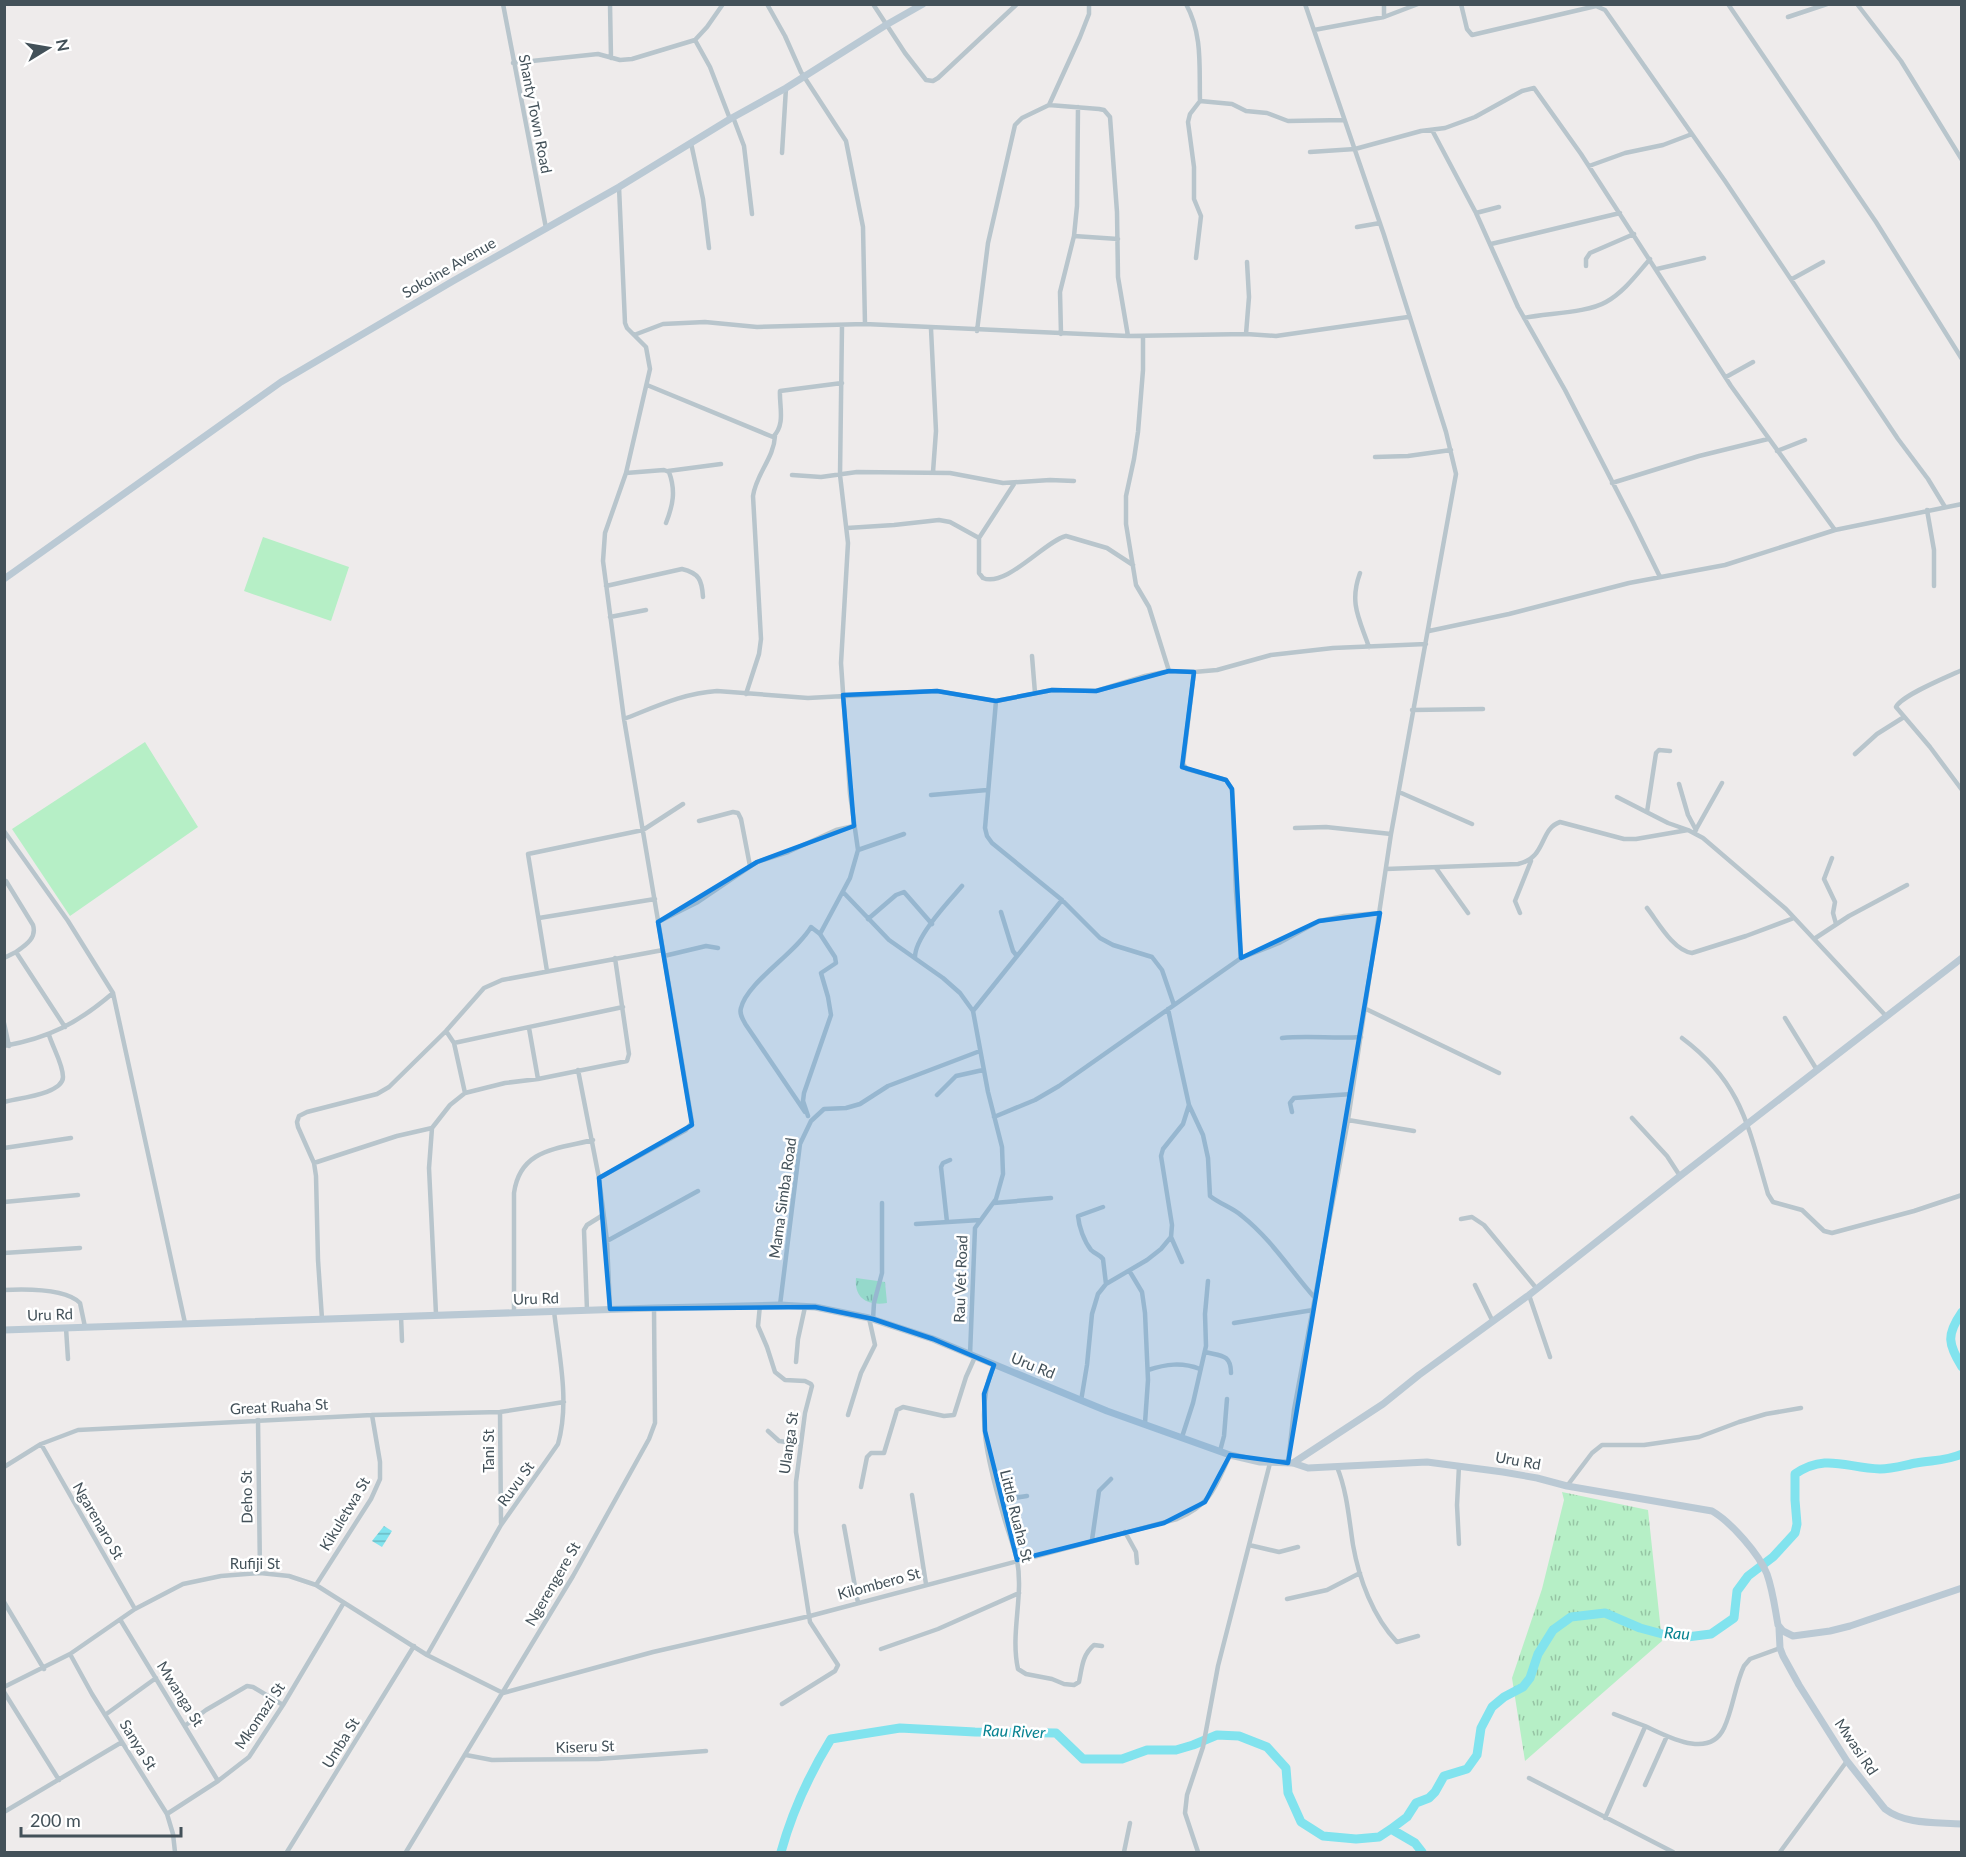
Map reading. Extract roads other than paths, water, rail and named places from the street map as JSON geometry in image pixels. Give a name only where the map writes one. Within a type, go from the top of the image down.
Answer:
[{"type":"street","name":"Shanty Town Road","points":[[503,4],[546,228]]},
{"type":"street","points":[[610,4],[611,58]]},
{"type":"street","points":[[513,63],[598,54],[624,61],[695,40],[723,4]]},
{"type":"street","points":[[767,4],[804,76],[842,133],[849,152],[862,227],[865,324]]},
{"type":"street","points":[[873,4],[926,80],[933,81],[1017,4]]},
{"type":"street","name":"Sokoine Avenue","points":[[4,579],[281,382],[546,228],[620,188],[923,4]]},
{"type":"street","points":[[1049,105],[1080,37],[1089,14],[1089,4]]},
{"type":"street","points":[[1186,4],[1193,18],[1198,38],[1200,101],[1190,114],[1188,122],[1194,167],[1194,199],[1202,216],[1196,258]]},
{"type":"street","points":[[1290,1463],[1294,1410],[1348,1120],[1391,834],[1456,474],[1451,450],[1380,223],[1305,4]]},
{"type":"street","points":[[1384,4],[1384,18]]},
{"type":"street","points":[[1314,30],[1384,18],[1418,4]]},
{"type":"street","points":[[1461,4],[1467,29],[1472,35],[1600,7],[1610,16],[1792,279],[1945,507]]},
{"type":"street","points":[[1728,4],[1876,222],[1962,359]]},
{"type":"street","points":[[1788,17],[1827,4]]},
{"type":"street","points":[[1857,4],[1901,61],[1962,160]]},
{"type":"street","points":[[695,40],[710,67],[744,146],[752,214]]},
{"type":"street","points":[[782,153],[786,88]]},
{"type":"street","points":[[1310,152],[1355,149],[1421,130],[1432,130],[1459,123],[1522,91],[1534,88],[1589,166],[1768,439],[1835,530]]},
{"type":"street","points":[[1200,101],[1232,104],[1246,111],[1267,113],[1288,121],[1344,120]]},
{"type":"street","points":[[977,331],[988,243],[1015,125],[1022,118],[1049,105],[1104,110],[1110,117],[1118,239],[1118,277],[1128,336]]},
{"type":"street","points":[[1061,334],[1060,292],[1074,236],[1077,206],[1078,107]]},
{"type":"street","points":[[1432,130],[1476,213],[1524,318],[1565,390],[1660,577]]},
{"type":"street","points":[[1589,166],[1625,153],[1663,145],[1692,134]]},
{"type":"street","points":[[691,143],[703,199],[709,248]]},
{"type":"street","points":[[599,1178],[686,1130],[691,1125],[692,1118],[624,719],[603,561],[605,533],[626,473],[650,369],[646,346],[627,328],[625,323],[620,188]]},
{"type":"street","points":[[1476,213],[1499,207]]},
{"type":"street","points":[[1491,244],[1620,213]]},
{"type":"street","points":[[1357,227],[1380,223]]},
{"type":"street","points":[[1586,266],[1586,259],[1590,253],[1634,234]]},
{"type":"street","points":[[1074,236],[1118,239]]},
{"type":"street","points":[[1657,269],[1704,258]]},
{"type":"street","points":[[1524,318],[1591,308],[1604,303],[1628,284],[1650,259]]},
{"type":"street","points":[[1246,334],[1249,297],[1247,262]]},
{"type":"street","points":[[1792,279],[1823,262]]},
{"type":"street","points":[[634,334],[663,324],[718,322],[757,327],[865,324],[1143,337],[1288,335],[1408,317]]},
{"type":"street","points":[[820,934],[855,866],[858,850],[854,826],[841,663],[847,574],[847,528],[840,475],[842,326]]},
{"type":"street","points":[[931,328],[936,431],[933,472]]},
{"type":"street","points":[[1143,337],[1143,370],[1137,440],[1126,496],[1126,524],[1136,585],[1149,608],[1169,671]]},
{"type":"street","points":[[1726,377],[1753,362]]},
{"type":"street","points":[[746,694],[762,639],[753,496],[758,476],[772,450],[782,412],[780,391],[842,383]]},
{"type":"street","points":[[647,385],[771,437],[775,436]]},
{"type":"street","points":[[1612,483],[1699,456],[1768,439]]},
{"type":"street","points":[[1777,451],[1805,440]]},
{"type":"street","points":[[1375,457],[1408,456],[1451,450]]},
{"type":"street","points":[[626,473],[668,471],[721,464]]},
{"type":"street","points":[[666,523],[674,497],[668,471]]},
{"type":"street","points":[[792,475],[820,477],[857,472],[933,472],[958,473],[1014,484],[1050,480],[1074,481]]},
{"type":"street","points":[[1014,484],[980,538],[980,573],[987,580],[1006,574],[1064,536],[1107,548],[1133,565]]},
{"type":"street","points":[[1429,631],[1660,577],[1745,560],[1835,530],[1962,504]]},
{"type":"street","points":[[1927,510],[1934,550],[1934,586]]},
{"type":"street","points":[[847,528],[939,520],[950,522],[980,538]]},
{"type":"street","points":[[606,586],[682,569],[699,576],[703,597]]},
{"type":"street","points":[[1360,573],[1355,586],[1355,604],[1369,646]]},
{"type":"street","points":[[610,617],[646,610]]},
{"type":"street","points":[[624,719],[695,693],[717,691],[808,698],[937,691],[996,701],[1057,689],[1096,691],[1169,671],[1217,670],[1271,655],[1333,648],[1426,644]]},
{"type":"street","points":[[1032,656],[1035,693]]},
{"type":"street","points":[[1962,670],[1899,702],[1896,707],[1962,790]]},
{"type":"street","points":[[1194,672],[1183,764],[1187,769],[1226,780],[1232,789],[1241,958]]},
{"type":"street","points":[[996,701],[984,828],[987,836],[992,843],[1062,900],[1106,942],[1152,957],[1162,970],[1174,1005]]},
{"type":"street","points":[[1412,710],[1483,708]]},
{"type":"street","points":[[1855,754],[1877,734],[1904,717]]},
{"type":"street","points":[[1647,812],[1656,753],[1659,750],[1670,751]]},
{"type":"street","points":[[1695,831],[1722,783]]},
{"type":"street","points":[[1679,784],[1695,831]]},
{"type":"street","points":[[931,795],[987,790]]},
{"type":"street","points":[[1399,792],[1472,824]]},
{"type":"street","points":[[1617,797],[1668,823],[1695,831],[1710,842],[1794,918],[1886,1016]]},
{"type":"street","points":[[547,971],[528,854],[643,830],[683,804]]},
{"type":"street","points":[[699,821],[733,812],[738,813],[750,866]]},
{"type":"street","points":[[1520,913],[1515,901],[1531,861],[1550,829],[1557,822],[1624,839],[1688,830]]},
{"type":"street","points":[[658,922],[698,902],[762,860],[788,852],[836,830],[854,826]]},
{"type":"street","points":[[1295,828],[1326,827],[1391,834]]},
{"type":"street","points":[[4,831],[68,921],[112,993],[185,1323]]},
{"type":"street","points":[[858,850],[904,834]]},
{"type":"street","points":[[1832,858],[1824,879],[1835,902],[1833,914],[1836,924]]},
{"type":"street","points":[[1386,869],[1518,864],[1531,861]]},
{"type":"street","points":[[1437,868],[1468,914]]},
{"type":"street","points":[[4,958],[16,952],[33,938],[35,932],[6,881]]},
{"type":"street","points":[[1814,939],[1836,924],[1907,885]]},
{"type":"street","points":[[915,958],[916,949],[932,924],[962,886]]},
{"type":"street","points":[[843,892],[889,940],[943,978],[960,993],[973,1011],[983,1070],[956,1076],[937,1095]]},
{"type":"street","points":[[868,919],[896,895],[904,892],[932,924]]},
{"type":"street","points":[[539,918],[655,899]]},
{"type":"street","points":[[973,1011],[1062,900]]},
{"type":"street","points":[[1647,908],[1678,946],[1692,953],[1794,918]]},
{"type":"street","points":[[1001,912],[1013,951],[1017,956]]},
{"type":"street","points":[[994,1118],[1048,1094],[1241,958],[1279,943],[1328,919],[1380,913]]},
{"type":"street","points":[[807,1116],[803,1101],[804,1093],[831,1015],[821,973],[836,963],[836,959],[820,934],[811,927],[797,946],[748,994],[740,1012],[746,1025],[807,1116],[812,1121]]},
{"type":"street","points":[[322,1319],[314,1163],[298,1127],[299,1116],[377,1094],[389,1087],[484,988],[502,980],[615,958],[706,946],[718,948]]},
{"type":"street","points":[[16,952],[65,1027]]},
{"type":"street","points":[[436,1314],[429,1168],[432,1128],[450,1105],[465,1093],[505,1083],[538,1079],[627,1061],[629,1054],[615,958]]},
{"type":"street","points":[[1290,1463],[1376,1410],[1419,1375],[1537,1289],[1962,958]]},
{"type":"street","points":[[4,1023],[7,1046],[49,1035],[82,1017],[112,993]]},
{"type":"street","points":[[454,1043],[623,1007]]},
{"type":"street","points":[[1168,1009],[1189,1105],[1203,1136],[1208,1158],[1210,1196],[1241,1214],[1257,1229],[1315,1298]]},
{"type":"street","points":[[1365,1009],[1499,1073]]},
{"type":"street","points":[[1785,1018],[1817,1070]]},
{"type":"street","points":[[529,1028],[538,1079]]},
{"type":"street","points":[[446,1030],[454,1043],[459,1075],[465,1093]]},
{"type":"street","points":[[4,1102],[52,1090],[61,1085],[62,1070],[49,1035]]},
{"type":"street","points":[[1282,1038],[1306,1035],[1337,1038],[1361,1036]]},
{"type":"street","points":[[1682,1038],[1717,1069],[1733,1092],[1748,1124],[1770,1199],[1773,1202],[1802,1210],[1828,1232],[1914,1211],[1962,1195]]},
{"type":"street","name":"Mama Simba Road","points":[[780,1305],[800,1144],[812,1121],[821,1110],[860,1104],[888,1086],[980,1050]]},
{"type":"street","points":[[578,1070],[599,1178],[610,1309]]},
{"type":"street","name":"Rau Vet Road","points":[[973,1356],[975,1231],[993,1203],[1001,1186],[1003,1174],[1002,1147],[983,1070]]},
{"type":"street","points":[[1292,1112],[1290,1103],[1294,1098],[1352,1094]]},
{"type":"street","points":[[1182,1262],[1171,1237],[1172,1225],[1161,1156],[1163,1149],[1183,1124],[1189,1105]]},
{"type":"street","points":[[1632,1118],[1667,1156],[1680,1176]]},
{"type":"street","points":[[1348,1120],[1414,1131]]},
{"type":"street","points":[[314,1163],[398,1136],[432,1128]]},
{"type":"street","points":[[4,1148],[71,1138]]},
{"type":"street","points":[[514,1313],[516,1177],[529,1160],[537,1155],[593,1140]]},
{"type":"street","points":[[948,1222],[941,1167],[943,1163],[950,1160]]},
{"type":"street","points":[[606,1241],[699,1191]]},
{"type":"street","points":[[4,1202],[78,1195]]},
{"type":"street","points":[[993,1203],[1051,1198]]},
{"type":"street","points":[[848,1415],[861,1373],[875,1345],[871,1318],[882,1273],[882,1203]]},
{"type":"street","points":[[1103,1207],[1083,1213],[1078,1216],[1078,1219],[1080,1229],[1090,1248],[1102,1259],[1106,1284]]},
{"type":"street","points":[[587,1310],[584,1230],[586,1225],[603,1215]]},
{"type":"street","points":[[1461,1219],[1468,1217],[1477,1219],[1537,1289]]},
{"type":"street","points":[[916,1224],[980,1220]]},
{"type":"street","points":[[1081,1401],[1094,1304],[1106,1284],[1130,1272],[1161,1250],[1171,1237]]},
{"type":"street","points":[[4,1253],[80,1248]]},
{"type":"street","points":[[1130,1272],[1142,1292],[1148,1370],[1145,1423]]},
{"type":"street","points":[[1182,1437],[1205,1352],[1208,1281]]},
{"type":"street","points":[[1475,1285],[1493,1322]]},
{"type":"street","points":[[4,1290],[33,1289],[72,1296],[80,1303],[85,1327]]},
{"type":"street","points":[[1529,1295],[1550,1357]]},
{"type":"street","name":"Uru Rd","points":[[4,1330],[610,1309],[760,1305],[805,1307],[871,1318],[933,1339],[1081,1401],[1230,1455],[1270,1463],[1290,1463],[1308,1468],[1427,1462],[1537,1478],[1568,1486],[1712,1511],[1725,1519],[1737,1531],[1762,1565],[1770,1585],[1778,1625]]},
{"type":"street","name":"Ulanga St","points":[[760,1305],[758,1326],[775,1372],[785,1380],[805,1381],[812,1386],[805,1413],[796,1482],[796,1524],[812,1627],[838,1664],[838,1668],[782,1704]]},
{"type":"street","points":[[796,1362],[799,1332],[805,1307]]},
{"type":"street","name":"Ngerengere St","points":[[406,1852],[573,1576],[649,1439],[655,1423],[654,1308]]},
{"type":"street","points":[[1234,1323],[1313,1310]]},
{"type":"street","name":"Ruvu St","points":[[427,1655],[501,1525],[558,1444],[562,1430],[564,1402],[555,1311]]},
{"type":"street","points":[[401,1316],[402,1341]]},
{"type":"street","points":[[66,1328],[68,1359]]},
{"type":"street","points":[[1205,1352],[1229,1359],[1231,1373]]},
{"type":"street","points":[[861,1488],[867,1457],[871,1453],[884,1453],[897,1410],[903,1407],[944,1416],[954,1415],[973,1356]]},
{"type":"street","points":[[1148,1370],[1175,1364],[1192,1365],[1200,1369]]},
{"type":"street","name":"Little Ruaha St","points":[[994,1365],[986,1384],[983,1409],[987,1446],[1017,1560],[1019,1593],[1016,1641],[1020,1671],[1074,1685],[1079,1682],[1081,1667],[1088,1651],[1094,1645],[1102,1646]]},
{"type":"street","points":[[1220,1450],[1224,1436],[1227,1399]]},
{"type":"street","name":"Great Ruaha St","points":[[4,1467],[40,1444],[78,1430],[372,1415],[500,1412],[564,1402]]},
{"type":"street","points":[[1568,1486],[1592,1453],[1602,1445],[1644,1444],[1691,1439],[1766,1414],[1801,1408]]},
{"type":"street","name":"Tani St","points":[[500,1412],[501,1525]]},
{"type":"street","name":"Kikuletwa St","points":[[316,1585],[365,1508],[380,1479],[380,1462],[372,1415]]},
{"type":"street","name":"Deho St","points":[[258,1420],[260,1573]]},
{"type":"street","points":[[768,1431],[779,1441],[801,1444]]},
{"type":"street","name":"Ngarenaro St","points":[[40,1444],[135,1609]]},
{"type":"street","name":"Kilombero St","points":[[503,1693],[653,1652],[810,1616],[1092,1540],[1164,1523],[1195,1511],[1211,1495],[1230,1455]]},
{"type":"street","points":[[1198,1852],[1187,1819],[1185,1806],[1187,1794],[1203,1747],[1216,1674],[1270,1463]]},
{"type":"street","points":[[1337,1466],[1344,1488],[1360,1573],[1374,1608],[1395,1640],[1401,1642],[1418,1636]]},
{"type":"street","points":[[1459,1466],[1457,1505],[1459,1544]]},
{"type":"street","points":[[1092,1540],[1099,1491],[1111,1479]]},
{"type":"street","points":[[912,1495],[926,1584]]},
{"type":"street","points":[[1000,1500],[1027,1496]]},
{"type":"street","points":[[844,1526],[858,1603]]},
{"type":"street","points":[[1125,1532],[1136,1552],[1137,1563]]},
{"type":"street","points":[[1249,1545],[1279,1552],[1298,1547]]},
{"type":"street","name":"Rufiji St","points":[[4,1687],[44,1669],[121,1621],[135,1609],[183,1584],[260,1573],[289,1576],[316,1585],[427,1655],[503,1693]]},
{"type":"street","points":[[1287,1599],[1327,1590],[1360,1573]]},
{"type":"street","points":[[1778,1625],[1792,1636],[1830,1631],[1962,1588]]},
{"type":"street","points":[[881,1649],[938,1629],[1019,1593]]},
{"type":"street","points":[[4,1602],[44,1669]]},
{"type":"street","name":"Mkomazi St","points":[[167,1814],[218,1781],[249,1757],[343,1604]]},
{"type":"street","name":"Mwanga St","points":[[121,1621],[218,1781]]},
{"type":"street","name":"Mwasi Rd","points":[[1778,1625],[1780,1648],[1799,1684],[1847,1761],[1885,1809],[1909,1820],[1962,1824]]},
{"type":"street","name":"Umba St","points":[[287,1852],[414,1646]]},
{"type":"street","points":[[1614,1714],[1693,1744],[1712,1742],[1720,1737],[1725,1726],[1744,1666],[1750,1659],[1780,1648]]},
{"type":"street","name":"Sanya St","points":[[70,1654],[167,1814],[175,1852]]},
{"type":"street","points":[[105,1715],[156,1678]]},
{"type":"street","points":[[186,1725],[247,1686],[253,1687],[283,1705]]},
{"type":"street","points":[[4,1692],[59,1779]]},
{"type":"street","points":[[1605,1818],[1645,1727]]},
{"type":"street","points":[[1645,1785],[1667,1736]]},
{"type":"street","points":[[4,1812],[122,1742]]},
{"type":"street","name":"Kiseru St","points":[[466,1755],[492,1760],[598,1759],[706,1751]]},
{"type":"street","points":[[1780,1852],[1847,1761]]},
{"type":"street","points":[[1529,1778],[1673,1852]]},
{"type":"street","points":[[1124,1852],[1130,1824]]},
{"type":"water","points":[[384,1526],[392,1531],[382,1547],[372,1541]]},
{"type":"waterway","name":"Rau","points":[[1962,1312],[1951,1333],[1952,1346],[1962,1367]]},
{"type":"waterway","name":"Rau","points":[[781,1852],[802,1794],[831,1739],[900,1728],[1056,1733],[1083,1759],[1122,1759],[1147,1750],[1176,1750],[1217,1735],[1239,1736],[1267,1747],[1286,1768],[1288,1793],[1301,1822],[1323,1836],[1356,1839],[1379,1837],[1407,1817],[1416,1803],[1429,1798],[1444,1776],[1467,1769],[1477,1755],[1481,1728],[1492,1707],[1504,1697],[1523,1687],[1530,1678],[1538,1654],[1553,1630],[1571,1617],[1605,1613],[1640,1628],[1666,1635],[1687,1637],[1711,1634],[1734,1618],[1737,1591],[1748,1576],[1773,1557],[1795,1533],[1797,1524],[1795,1474],[1817,1464],[1836,1463],[1885,1469],[1962,1454]]},
{"type":"waterway","points":[[1391,1829],[1415,1843],[1422,1852]]},
{"type":"water label","name":"Rau River","points":[[1014,1731]]}]
